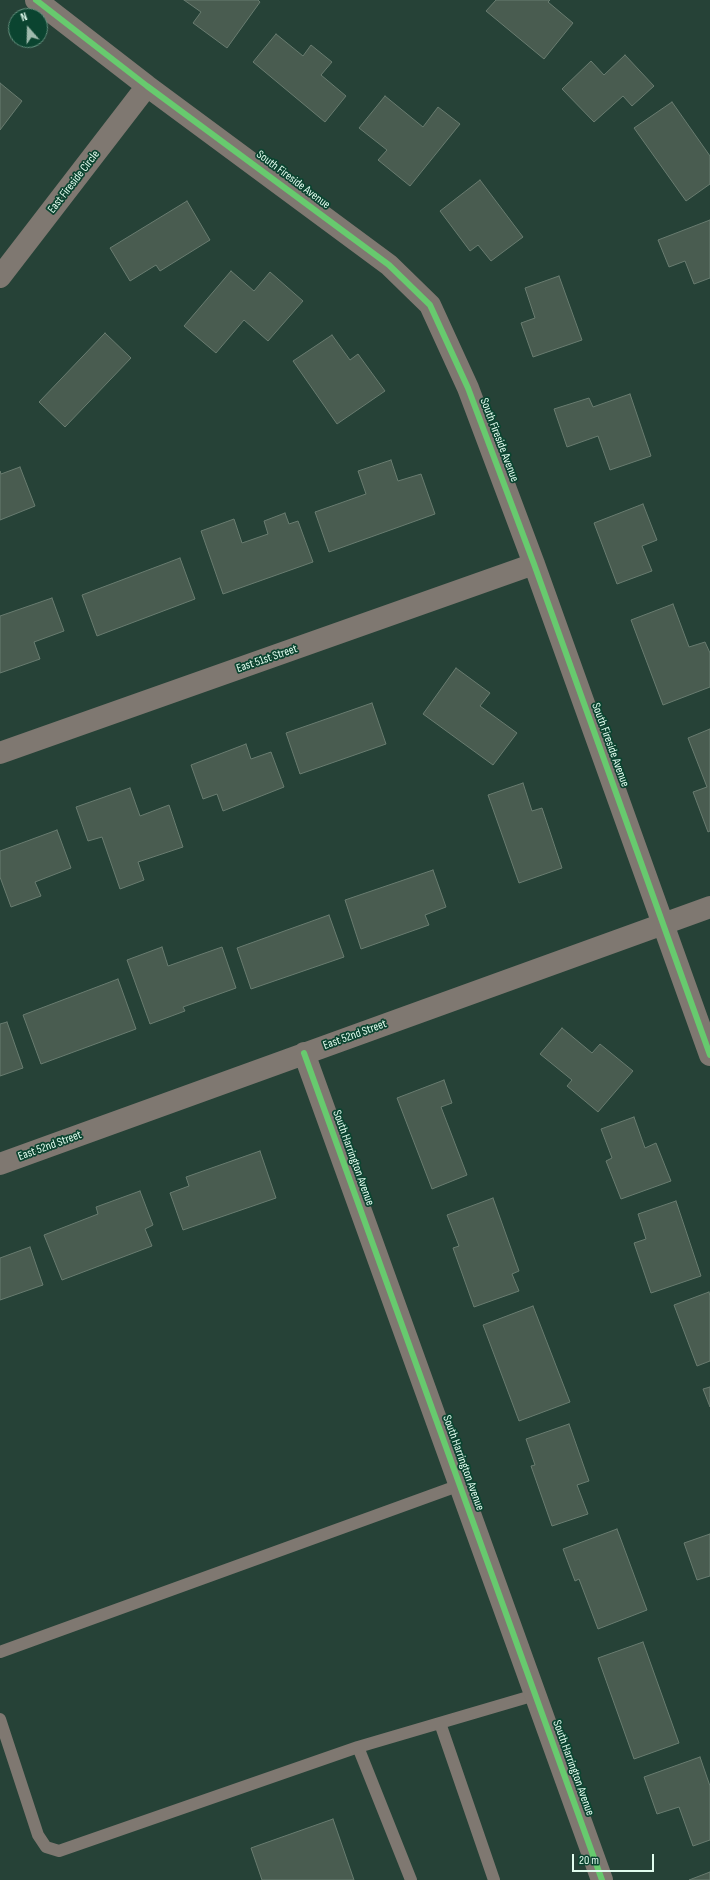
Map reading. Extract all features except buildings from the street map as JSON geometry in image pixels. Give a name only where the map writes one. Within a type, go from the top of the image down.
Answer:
[{"type":"street","name":"South Fireside Avenue","points":[[36,0],[147,86],[389,265],[430,306],[468,388],[534,564],[710,1055]]},
{"type":"street","name":"East Fireside Circle","points":[[0,277],[147,86]]},
{"type":"street","name":"East 51st Street","points":[[0,753],[534,564]]},
{"type":"street","name":"East 52nd Street","points":[[0,1164],[710,907]]},
{"type":"street","name":"South Harrington Avenue","points":[[304,1053],[602,1880]]},
{"type":"lane","points":[[0,1652],[460,1485]]},
{"type":"lane","points":[[0,1719],[38,1835],[46,1847],[59,1851],[358,1748],[535,1695]]},
{"type":"lane","points":[[440,1724],[494,1880]]},
{"type":"lane","points":[[358,1748],[411,1880]]},
{"type":"cycle path","points":[[36,0],[147,86],[389,265],[430,305],[468,388],[534,564],[710,1055]]},
{"type":"cycle path","points":[[304,1053],[602,1880]]}]
